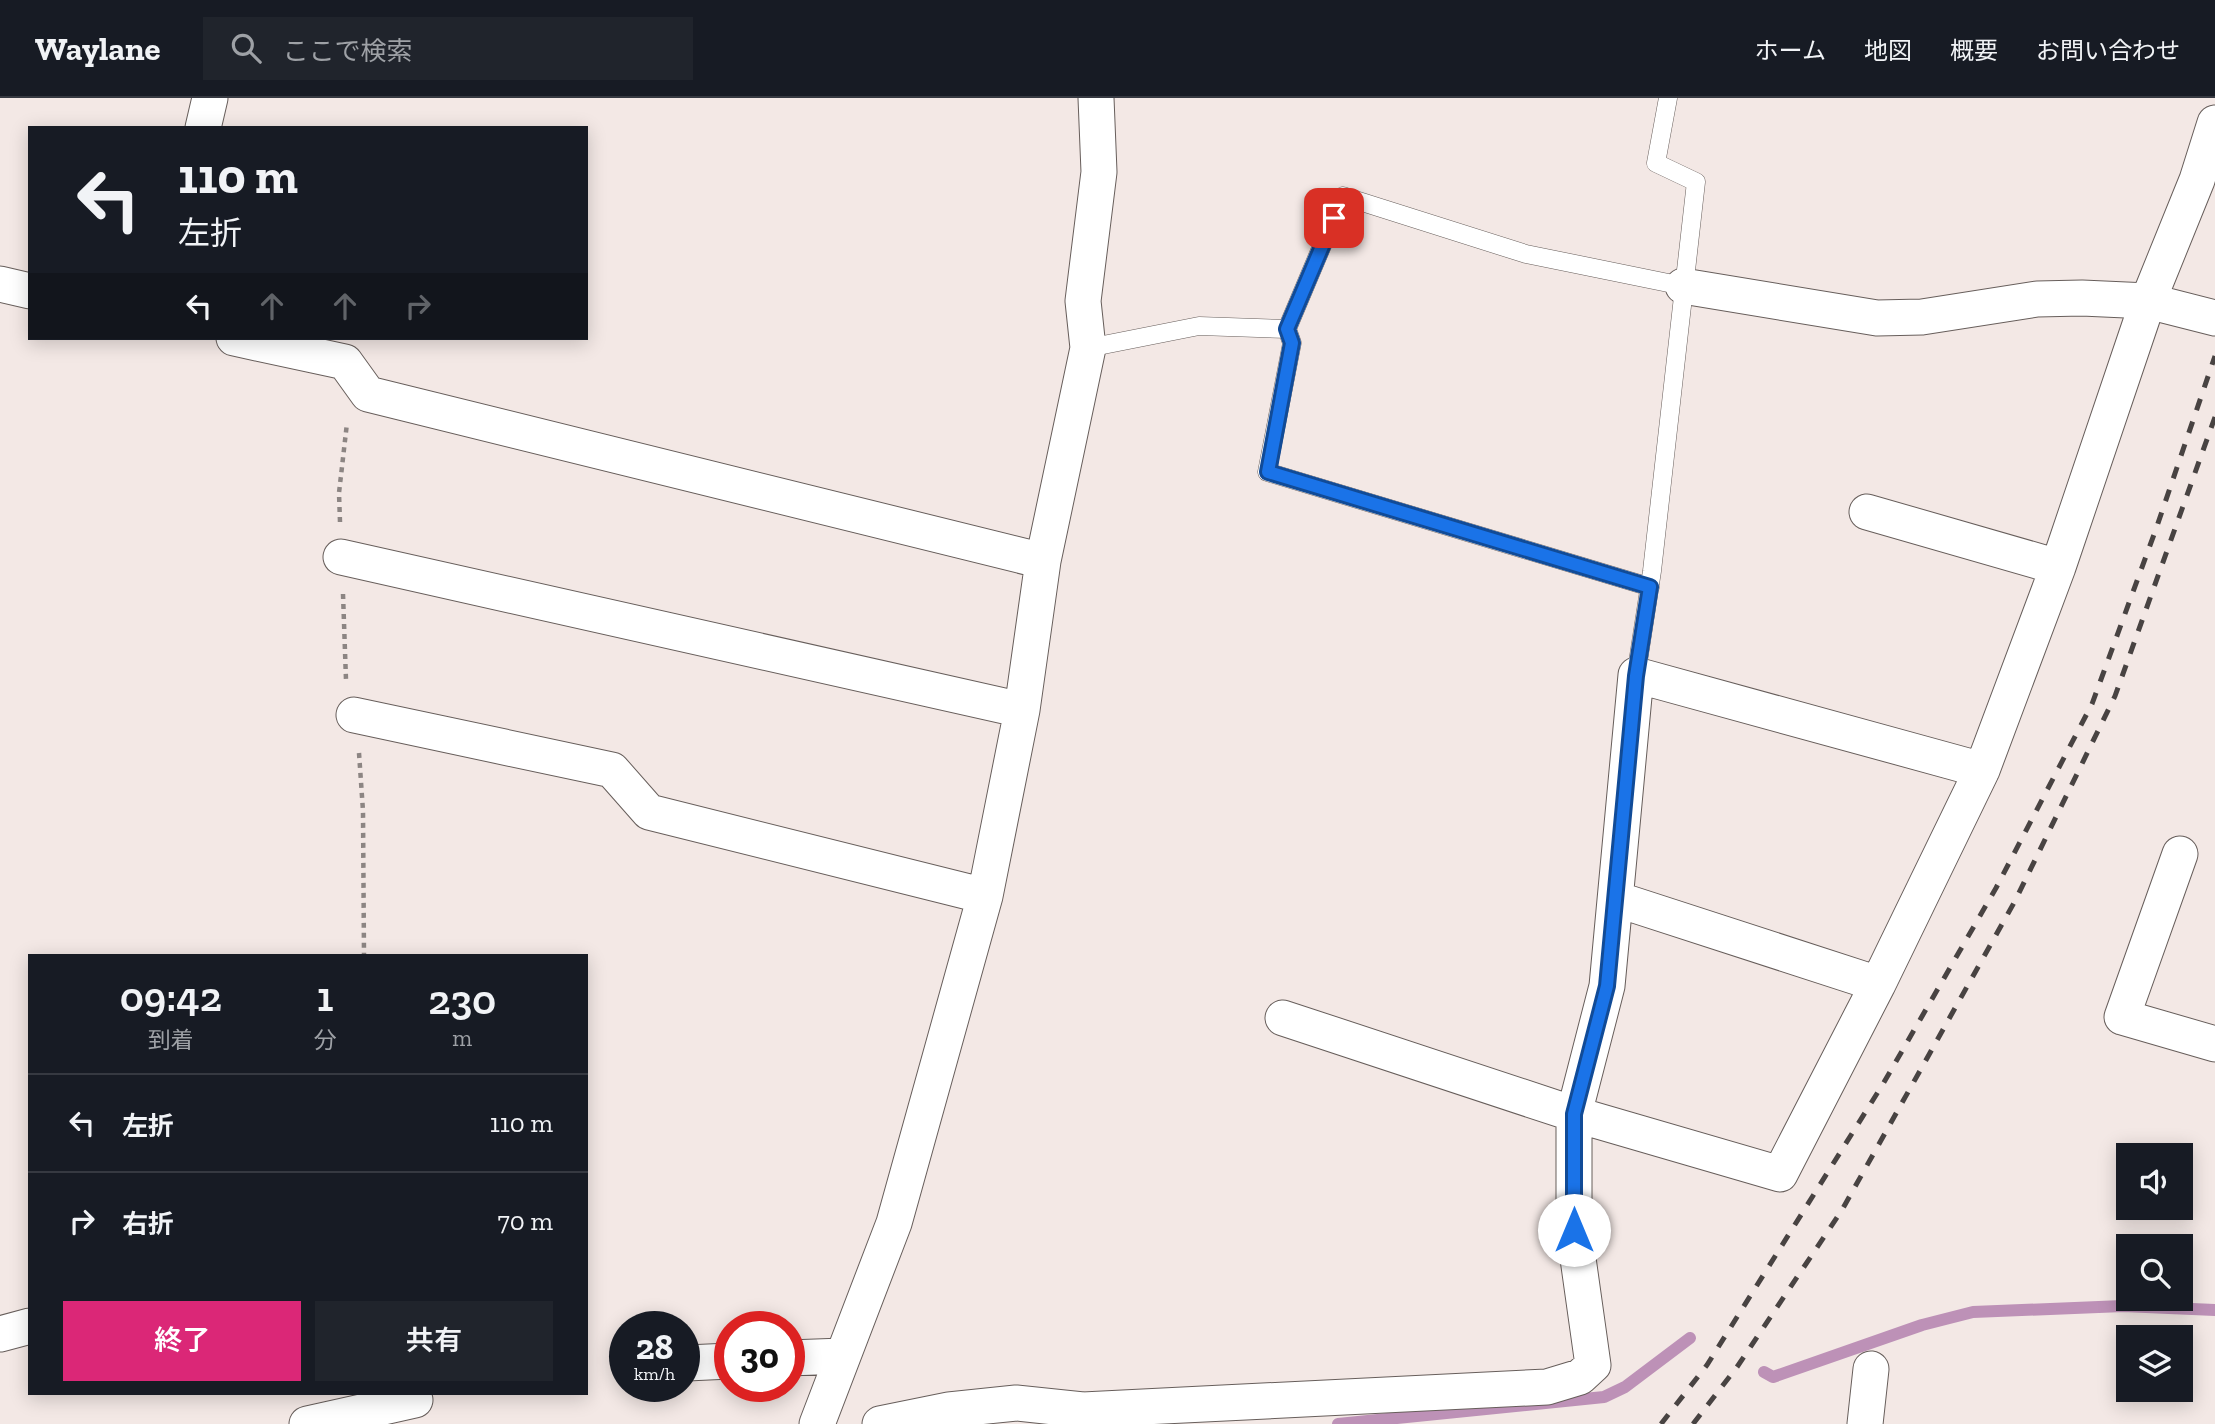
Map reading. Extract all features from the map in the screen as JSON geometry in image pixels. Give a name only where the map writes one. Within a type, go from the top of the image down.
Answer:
[{"type":"street","points":[[203,126],[210,98]]},
{"type":"street","points":[[817,1424],[894,1223],[985,896],[1022,710],[1043,561],[1088,348],[1083,301],[1099,172],[1097,98]]},
{"type":"street","points":[[1283,1018],[1574,1114],[1780,1174],[1878,984],[1982,770],[2058,567],[2148,301],[2197,180],[2215,123]]},
{"type":"street","points":[[0,284],[28,291]]},
{"type":"street","points":[[1684,286],[1877,318],[1922,317],[2036,299],[2081,298],[2148,301],[2215,318]]},
{"type":"street","points":[[243,340],[345,362],[368,394],[1043,561]]},
{"type":"street","points":[[1867,512],[2058,567]]},
{"type":"street","points":[[341,557],[1022,710]]},
{"type":"street","points":[[880,1424],[949,1410],[1016,1403],[1083,1410],[1547,1387],[1580,1377],[1593,1364],[1574,1230],[1574,1114],[1607,986],[1636,676],[1982,770]]},
{"type":"street","points":[[354,715],[612,770],[649,812],[985,896]]},
{"type":"street","points":[[2180,854],[2122,1017],[2215,1044]]},
{"type":"street","points":[[1616,900],[1878,984]]},
{"type":"street","points":[[0,1334],[28,1327]]},
{"type":"street","points":[[805,1357],[843,1356]]},
{"type":"street","points":[[1865,1424],[1871,1369]]},
{"type":"street","points":[[307,1424],[417,1406]]},
{"type":"lane","points":[[1636,676],[1650,587],[1696,182],[1656,163],[1668,98]]},
{"type":"lane","points":[[1650,587],[1268,472],[1292,343],[1287,329],[1343,196],[1526,254],[1684,286]]},
{"type":"lane","points":[[1088,348],[1199,326],[1287,329]]},
{"type":"path","points":[[364,954],[363,811],[358,730],[346,681],[339,493],[349,402],[368,394]]},
{"type":"waterway","points":[[1764,1372],[1773,1377],[1922,1325],[1973,1312],[2123,1306],[2215,1310]]},
{"type":"waterway","points":[[1338,1424],[1604,1397],[1625,1387],[1690,1338]]},
{"type":"railway","points":[[1661,1424],[1707,1365],[1883,1084],[1996,888],[2092,704],[2215,356]]},
{"type":"railway","points":[[1693,1424],[1737,1367],[1842,1210],[2015,901],[2115,696],[2215,417]]},
{"type":"route","points":[[1334,218],[1287,329],[1292,343],[1268,472],[1650,587],[1636,676],[1607,986],[1574,1114],[1574,1230]]}]
